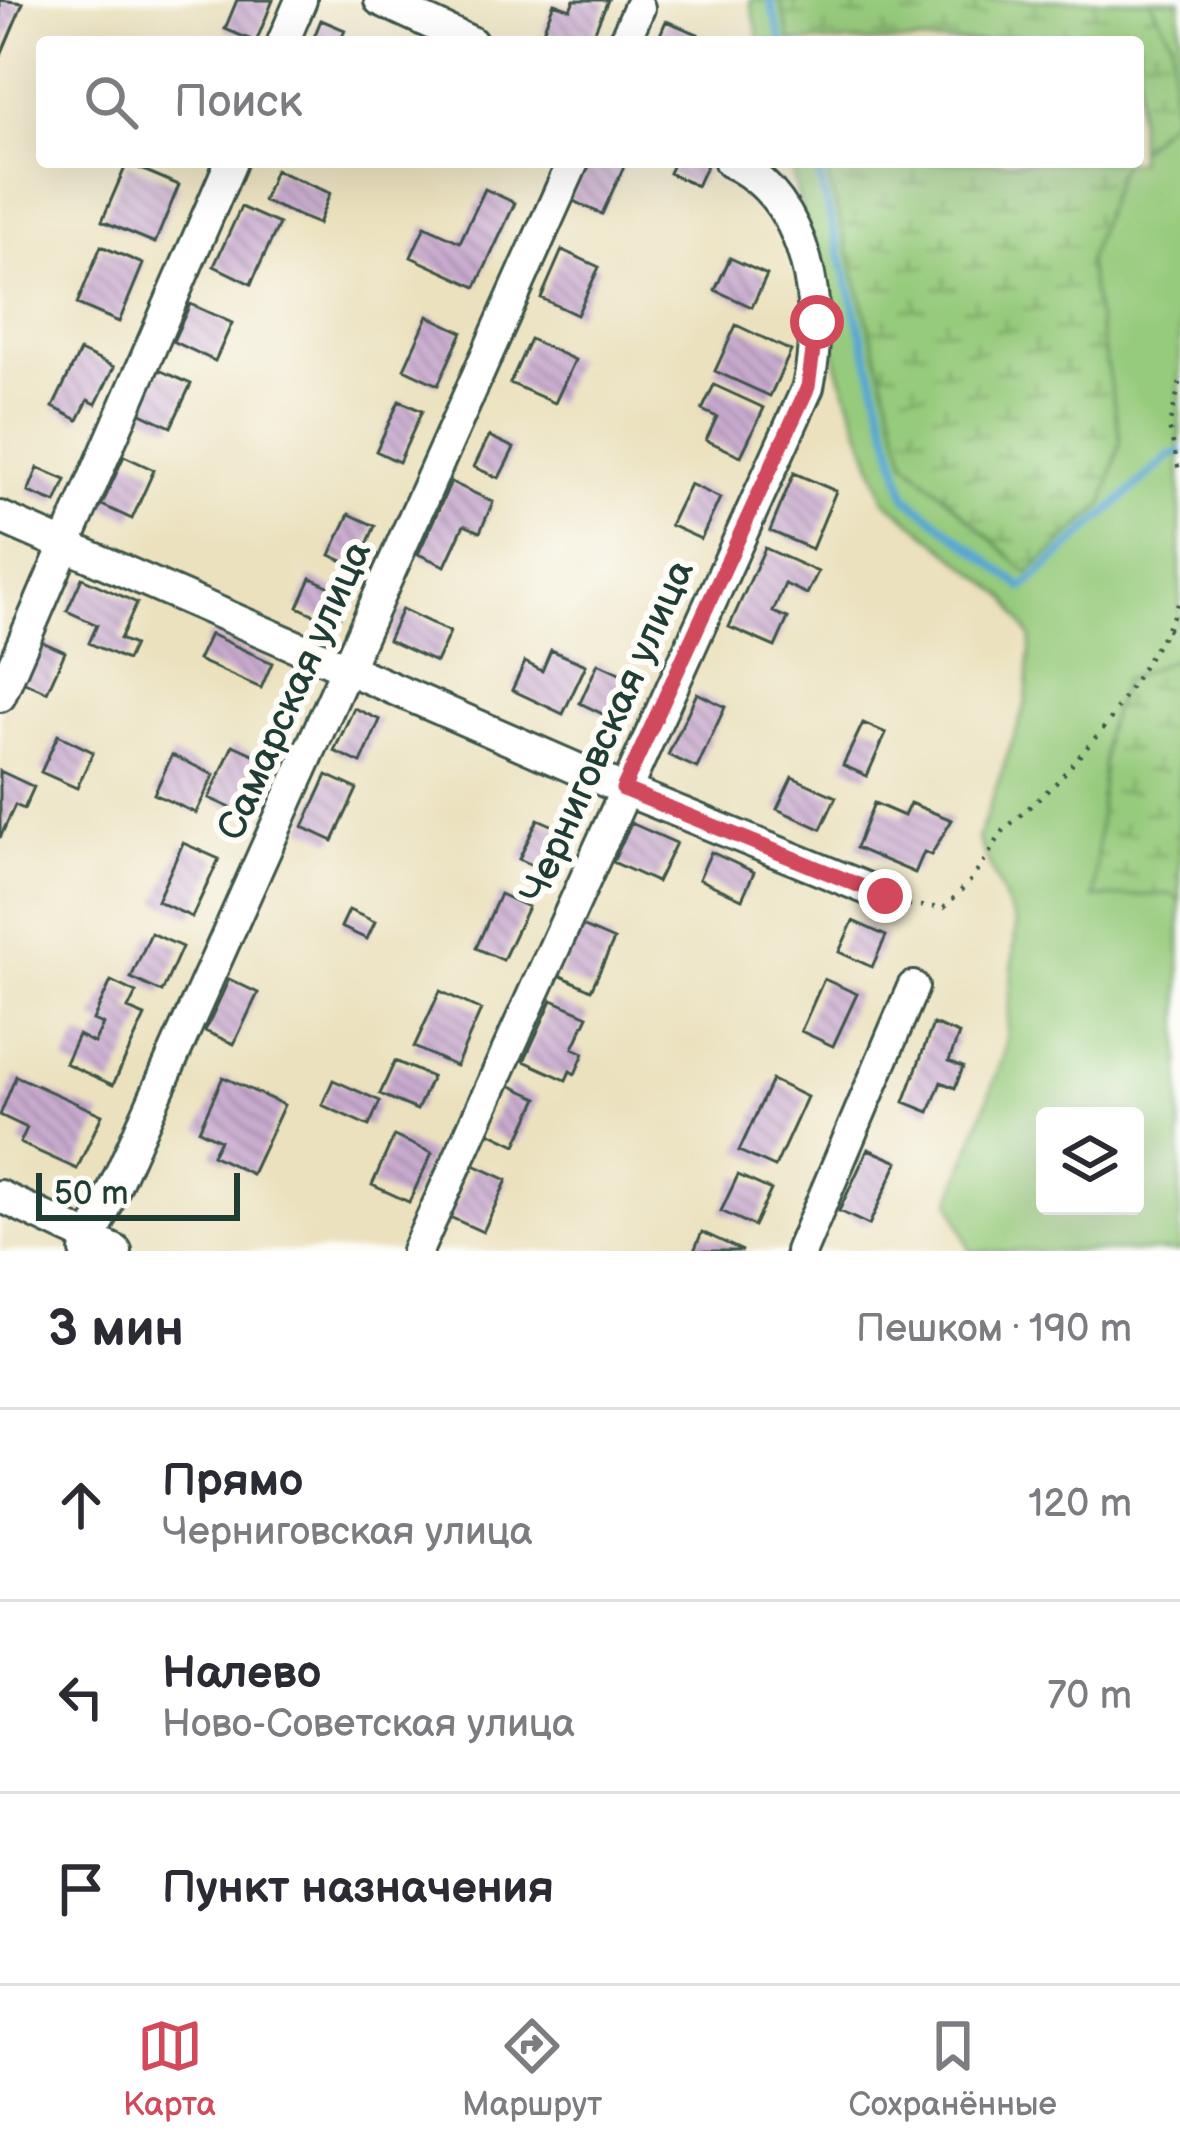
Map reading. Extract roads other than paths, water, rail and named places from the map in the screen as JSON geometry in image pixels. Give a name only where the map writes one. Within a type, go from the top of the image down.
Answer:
[{"type":"street","points":[[286,36],[301,0]]},
{"type":"street","points":[[380,0],[458,36]]},
{"type":"street","points":[[627,36],[639,8]]},
{"type":"street","points":[[0,696],[12,637],[64,544],[228,168]]},
{"type":"street","name":"Самарская улица","points":[[98,1247],[570,168]]},
{"type":"street","name":"Черниговская улица","points":[[417,1251],[808,387],[817,322],[797,235],[772,190],[739,168]]},
{"type":"street","points":[[0,517],[347,671],[894,900]]},
{"type":"street","points":[[801,1251],[914,987]]},
{"type":"street","points":[[0,1196],[98,1247]]},
{"type":"waterway","points":[[770,0],[780,36]]},
{"type":"waterway","points":[[817,168],[906,497],[1023,588],[1180,452]]}]
